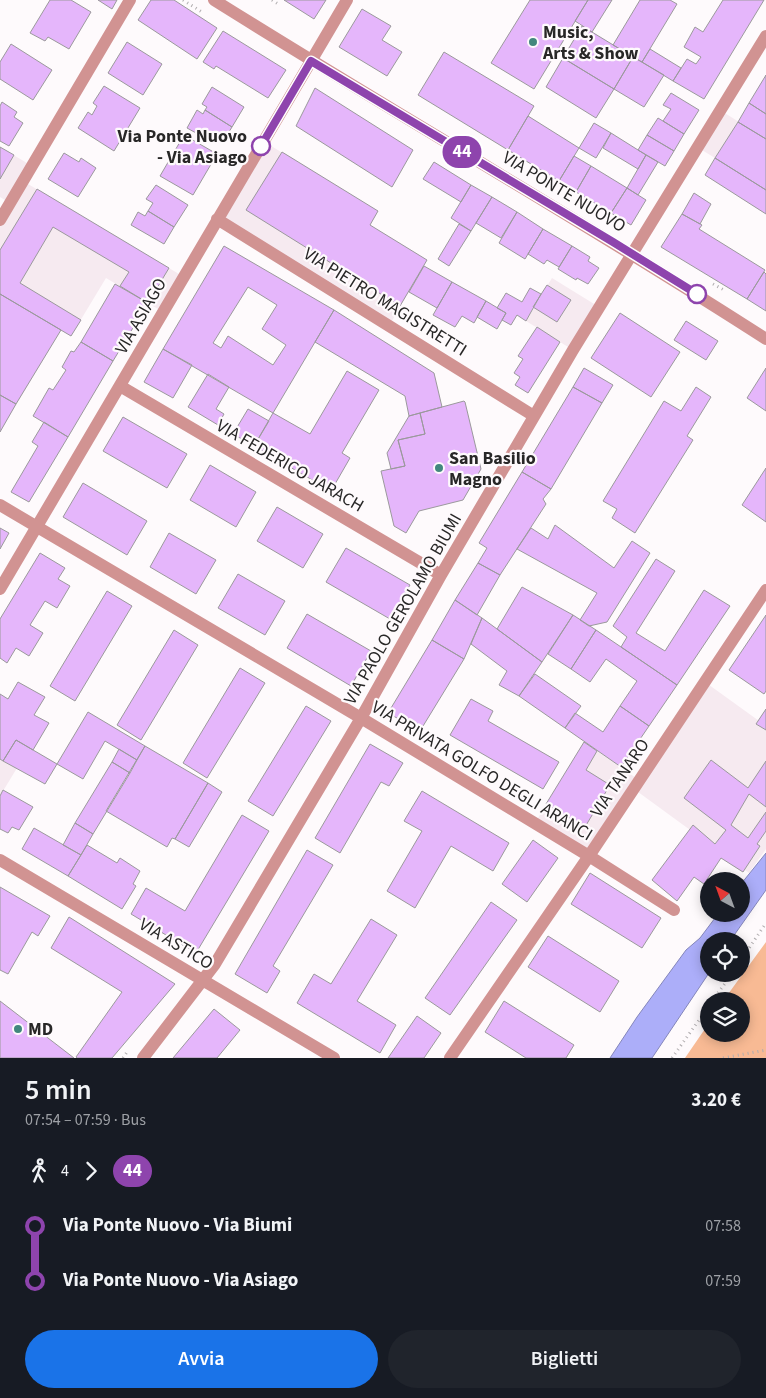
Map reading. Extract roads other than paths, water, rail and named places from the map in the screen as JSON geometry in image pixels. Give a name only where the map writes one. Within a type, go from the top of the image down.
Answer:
[{"type":"street","points":[[0,220],[130,0]]},
{"type":"street","name":"VIA PONTE NUOVO","points":[[214,0],[311,61],[631,254],[766,339]]},
{"type":"street","name":"VIA ASIAGO","points":[[0,589],[347,0]]},
{"type":"street","name":"VIA PAOLO GEROLAMO BIUMI","points":[[142,1058],[215,964],[361,718],[441,575],[534,416],[631,254],[766,36]]},
{"type":"street","name":"VIA PIETRO MAGISTRETTI","points":[[217,219],[534,416]]},
{"type":"street","name":"VIA FEDERICO JARACH","points":[[120,386],[441,575]]},
{"type":"street","name":"VIA PRIVATA GOLFO DEGLI ARANCI","points":[[0,505],[361,718],[589,856],[674,910]]},
{"type":"street","name":"VIA TANARO","points":[[450,1058],[589,856],[766,590]]},
{"type":"street","name":"VIA ASTICO","points":[[0,860],[334,1058]]},
{"type":"water","points":[[766,853],[766,890],[750,913],[750,873]]},
{"type":"water","points":[[712,922],[743,922],[736,932],[704,932]]},
{"type":"water","points":[[700,938],[700,982],[703,982],[652,1058],[610,1058],[637,1017],[686,950]]},
{"type":"place","name":"Music, Arts & Show","points":[[533,42]]},
{"type":"place","name":"Via Ponte Nuovo - Via Asiago","points":[[261,146]]},
{"type":"place","name":"San Basilio Magno","points":[[439,468]]},
{"type":"place","name":"MD","points":[[18,1029]]}]
